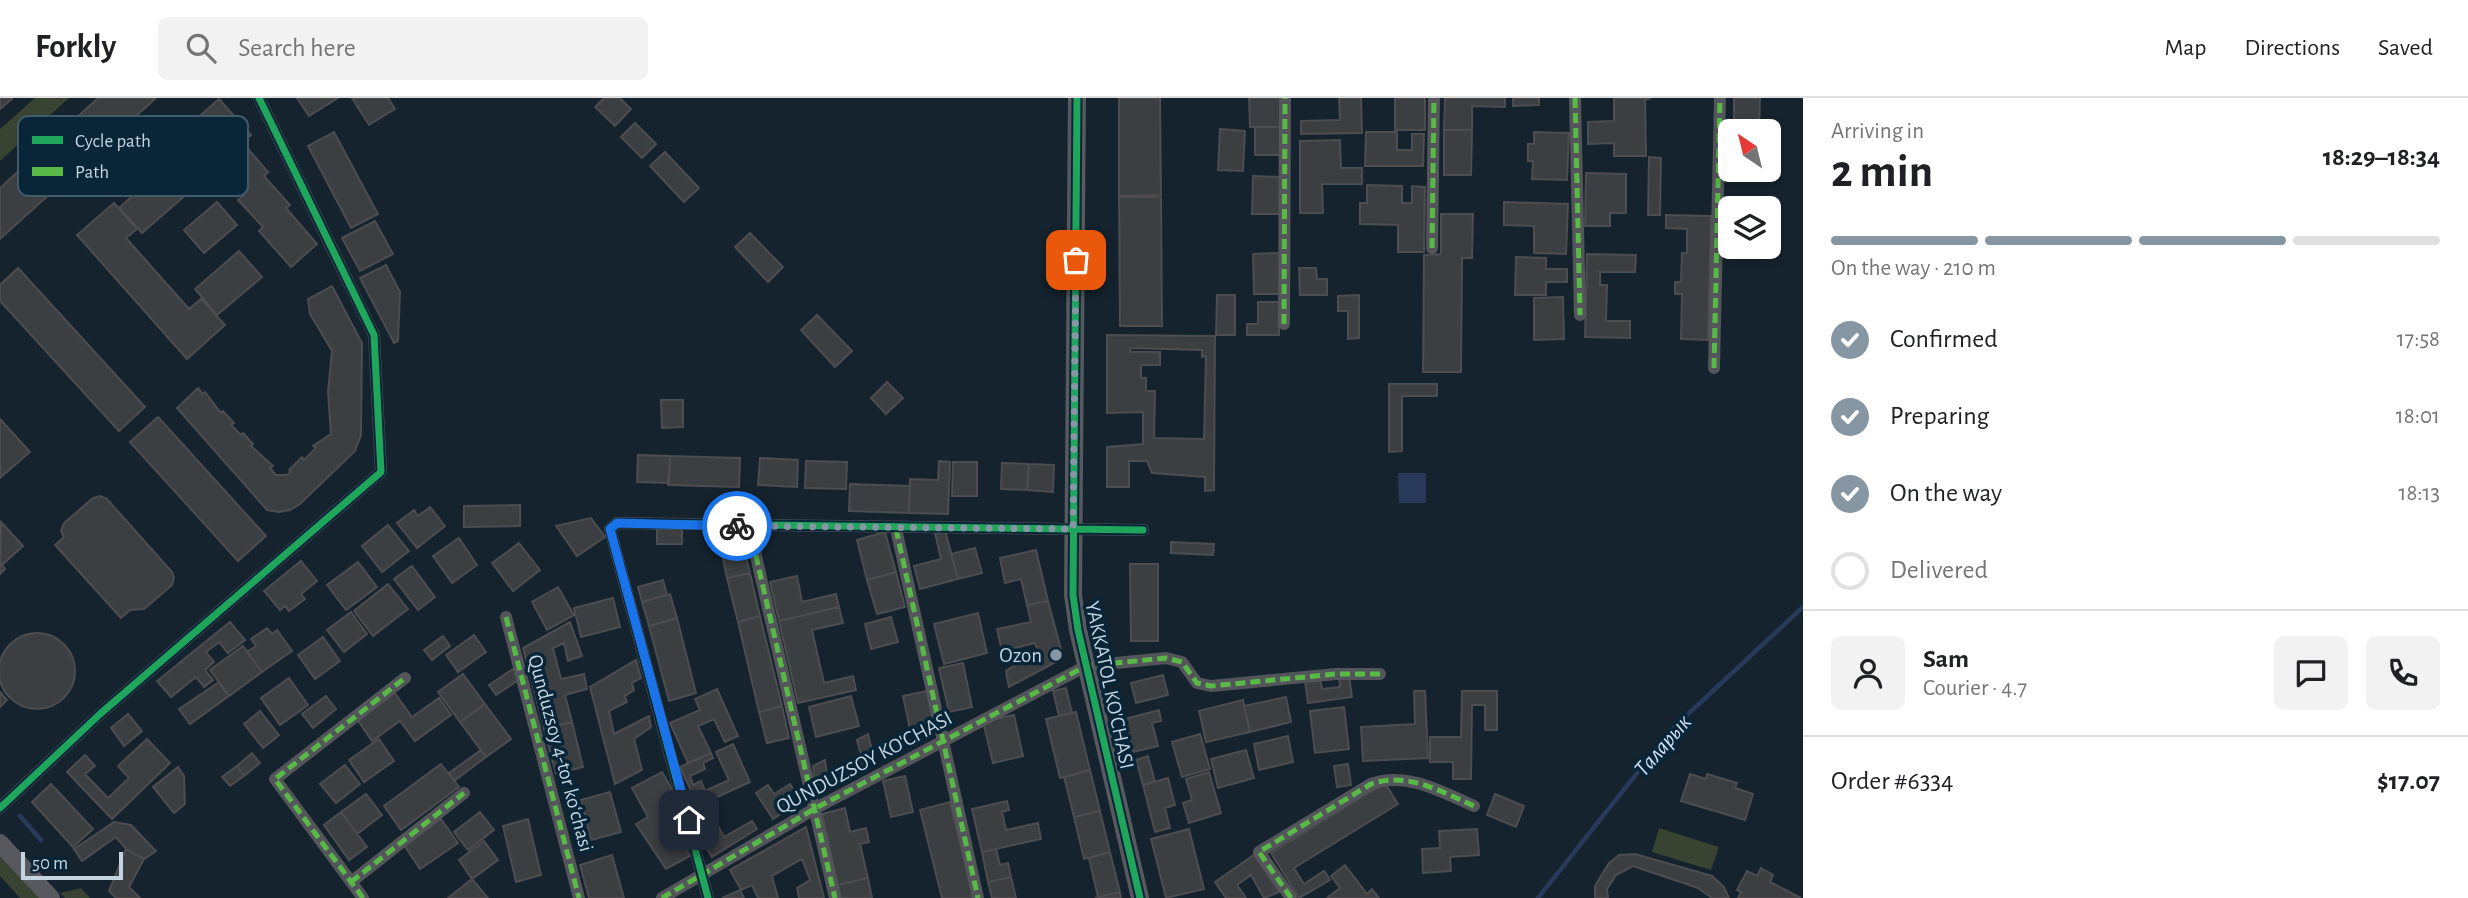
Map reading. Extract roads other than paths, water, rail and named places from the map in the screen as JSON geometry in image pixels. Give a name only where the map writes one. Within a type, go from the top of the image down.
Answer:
[{"type":"street","points":[[0,808],[100,714],[381,472],[374,335],[259,98]]},
{"type":"street","name":"YAKKATOL KO'CHASI","points":[[1077,98],[1073,595],[1086,666],[1140,898]]},
{"type":"street","points":[[1284,324],[1285,98]]},
{"type":"street","points":[[1432,247],[1434,98]]},
{"type":"street","points":[[1575,98],[1580,315]]},
{"type":"street","points":[[1714,368],[1720,98]]},
{"type":"street","points":[[708,898],[610,529],[617,523],[896,529],[1143,530]]},
{"type":"street","points":[[749,526],[835,898]]},
{"type":"street","points":[[896,529],[978,898]]},
{"type":"street","name":"Qunduzsoy 4-tor koʻchasi","points":[[506,617],[579,898]]},
{"type":"street","points":[[1086,666],[1166,658],[1182,662],[1197,683],[1210,686],[1336,674],[1380,674]]},
{"type":"street","name":"QUNDUZSOY KO'CHASI","points":[[662,898],[816,808],[1086,666]]},
{"type":"street","points":[[363,898],[275,779],[405,678]]},
{"type":"street","points":[[1291,898],[1259,852],[1371,784],[1410,781],[1475,806]]},
{"type":"street","points":[[351,882],[464,793]]},
{"type":"street","points":[[0,843],[51,898]]},
{"type":"water","points":[[1398,473],[1426,473],[1426,503],[1399,503]]},
{"type":"waterway","name":"Таларык","points":[[1538,898],[1672,729],[1803,607]]},
{"type":"waterway","points":[[20,816],[41,840]]},
{"type":"place","name":"Ozon","points":[[1056,655]]}]
